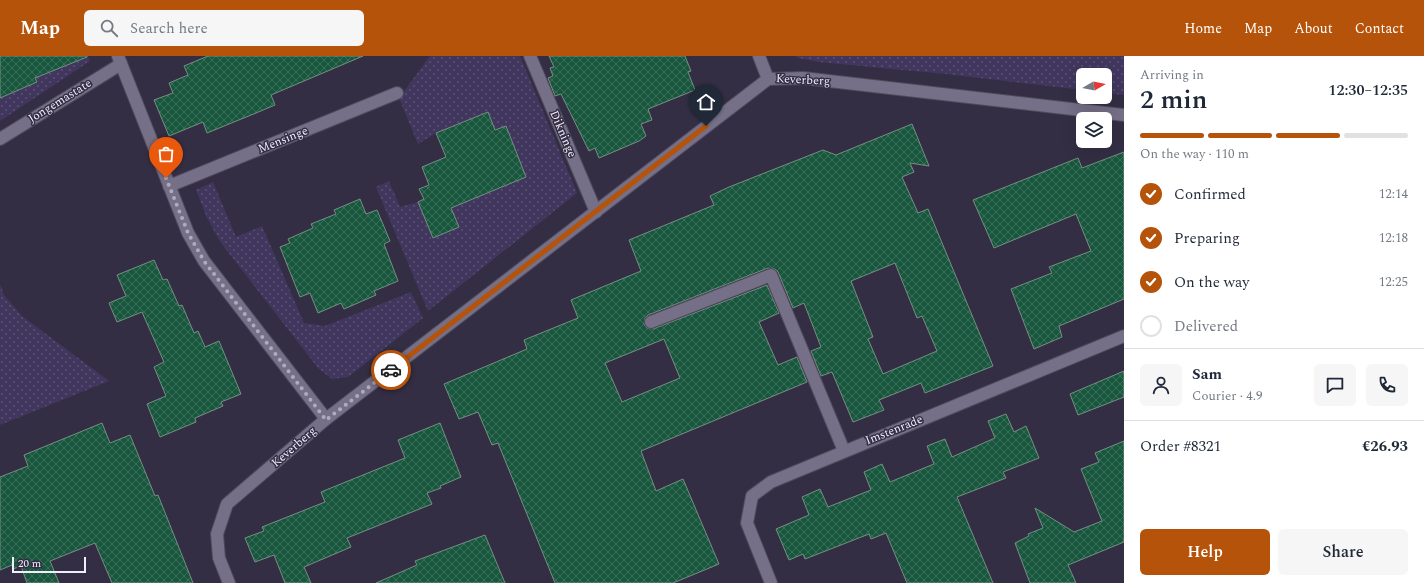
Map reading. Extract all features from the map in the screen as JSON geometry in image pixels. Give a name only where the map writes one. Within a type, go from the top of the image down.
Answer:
[{"type":"street","name":"Dikninge","points":[[530,56],[596,212]]},
{"type":"street","points":[[759,56],[768,79]]},
{"type":"street","name":"Jongemastate","points":[[0,139],[119,60],[188,233],[204,261],[326,420]]},
{"type":"street","name":"Keverberg","points":[[229,583],[219,558],[217,534],[227,504],[326,420],[768,79],[802,78],[1124,115]]},
{"type":"street","name":"Mensinge","points":[[170,186],[397,93]]},
{"type":"street","points":[[651,322],[771,275],[844,451]]},
{"type":"street","name":"Imstenrade","points":[[767,582],[747,523],[752,496],[771,482],[1124,336]]},
{"type":"shaded area","points":[[0,56],[88,56],[90,61],[0,121]]},
{"type":"shaded area","points":[[430,56],[520,56],[577,193],[428,311],[376,187],[389,181],[400,207],[418,202],[433,238],[451,208],[526,177],[506,126],[495,130],[488,112],[436,133],[418,144],[399,98]]},
{"type":"shaded area","points":[[796,56],[1124,56],[1124,95],[1112,94],[1112,68],[1076,68],[1076,89],[946,74],[819,62],[798,58]]},
{"type":"shaded area","points":[[213,182],[236,237],[262,226],[304,323],[325,326],[411,292],[423,318],[348,377],[332,379],[318,368],[221,243],[207,218],[196,190]]},
{"type":"shaded area","points":[[0,284],[4,295],[22,316],[109,381],[0,425]]},
{"type":"building","points":[[0,56],[87,57],[35,78],[37,82],[0,98]]},
{"type":"building","points":[[208,56],[363,56],[271,95],[275,105],[256,113],[207,133],[203,122],[169,136],[154,100],[173,93],[169,83],[188,75],[184,66]]},
{"type":"building","points":[[549,56],[685,56],[691,71],[688,72],[695,90],[648,109],[652,120],[641,124],[646,136],[639,141],[599,158],[595,148],[589,151],[561,94],[555,96],[548,78],[553,76],[550,68],[554,67]]},
{"type":"building","points":[[488,112],[495,130],[506,126],[526,177],[451,208],[459,227],[433,238],[418,202],[424,199],[419,189],[429,185],[422,167],[446,157],[436,133]]},
{"type":"building","points":[[912,124],[929,166],[910,163],[914,172],[902,177],[918,213],[928,209],[993,366],[925,393],[921,383],[879,400],[884,410],[853,422],[832,372],[821,376],[811,351],[821,347],[804,303],[793,308],[778,272],[775,269],[768,268],[648,315],[645,318],[644,324],[647,328],[653,329],[767,285],[779,313],[759,322],[778,365],[797,357],[807,382],[641,451],[656,491],[683,479],[719,564],[673,583],[555,583],[498,443],[492,445],[478,412],[459,419],[444,384],[527,349],[524,340],[578,318],[571,300],[641,271],[629,240],[714,205],[710,196],[729,187],[823,150],[836,155]],"holes":[[[895,263],[917,318],[922,316],[937,351],[883,374],[868,339],[873,337],[851,281]],[[664,339],[680,378],[622,402],[605,363]]]},
{"type":"building","points":[[1124,152],[1124,299],[1059,326],[1062,337],[1034,349],[1011,289],[1052,273],[1049,267],[1091,251],[1076,214],[994,248],[973,200],[1078,158],[1082,168]]},
{"type":"building","points":[[360,199],[366,214],[377,210],[390,241],[384,244],[398,281],[374,291],[376,295],[344,309],[341,303],[318,313],[310,293],[300,297],[280,247],[290,243],[288,239],[313,228],[311,224],[336,214],[334,210]]},
{"type":"building","points":[[154,260],[163,280],[167,279],[179,306],[182,305],[194,333],[198,331],[205,347],[219,341],[241,394],[221,402],[223,406],[195,418],[196,422],[160,437],[147,404],[166,396],[154,367],[164,362],[142,312],[117,322],[109,303],[126,296],[117,275]]},
{"type":"building","points":[[1124,371],[1124,397],[1078,415],[1070,394]]},
{"type":"building","points":[[1006,414],[1014,432],[1026,426],[1039,458],[1003,472],[1006,478],[957,497],[993,583],[907,583],[886,533],[871,539],[869,534],[805,559],[803,554],[789,560],[776,529],[809,515],[802,497],[820,489],[828,507],[871,490],[864,472],[882,464],[890,482],[934,464],[927,446],[945,439],[952,457],[995,438],[988,421]]},
{"type":"building","points":[[102,423],[110,443],[130,435],[155,496],[158,495],[193,583],[112,583],[95,543],[50,561],[59,583],[27,583],[21,566],[13,569],[12,565],[0,570],[0,477],[28,466],[24,455]]},
{"type":"building","points":[[440,423],[461,477],[440,486],[441,488],[427,493],[432,504],[347,538],[351,547],[304,567],[311,583],[285,583],[274,555],[255,562],[245,538],[264,531],[262,527],[325,502],[321,492],[405,458],[398,440]]},
{"type":"building","points":[[1124,441],[1124,542],[1068,565],[1076,583],[1030,583],[1015,543],[1029,536],[1028,534],[1043,528],[1035,508],[1074,532],[1102,521],[1081,469],[1099,462],[1095,453]]},
{"type":"building","points":[[485,535],[505,583],[376,583],[417,565],[415,561]]},
{"type":"way so far","points":[[166,178],[188,233],[204,261],[326,420],[391,370]]},
{"type":"route","points":[[391,370],[706,126]]}]
